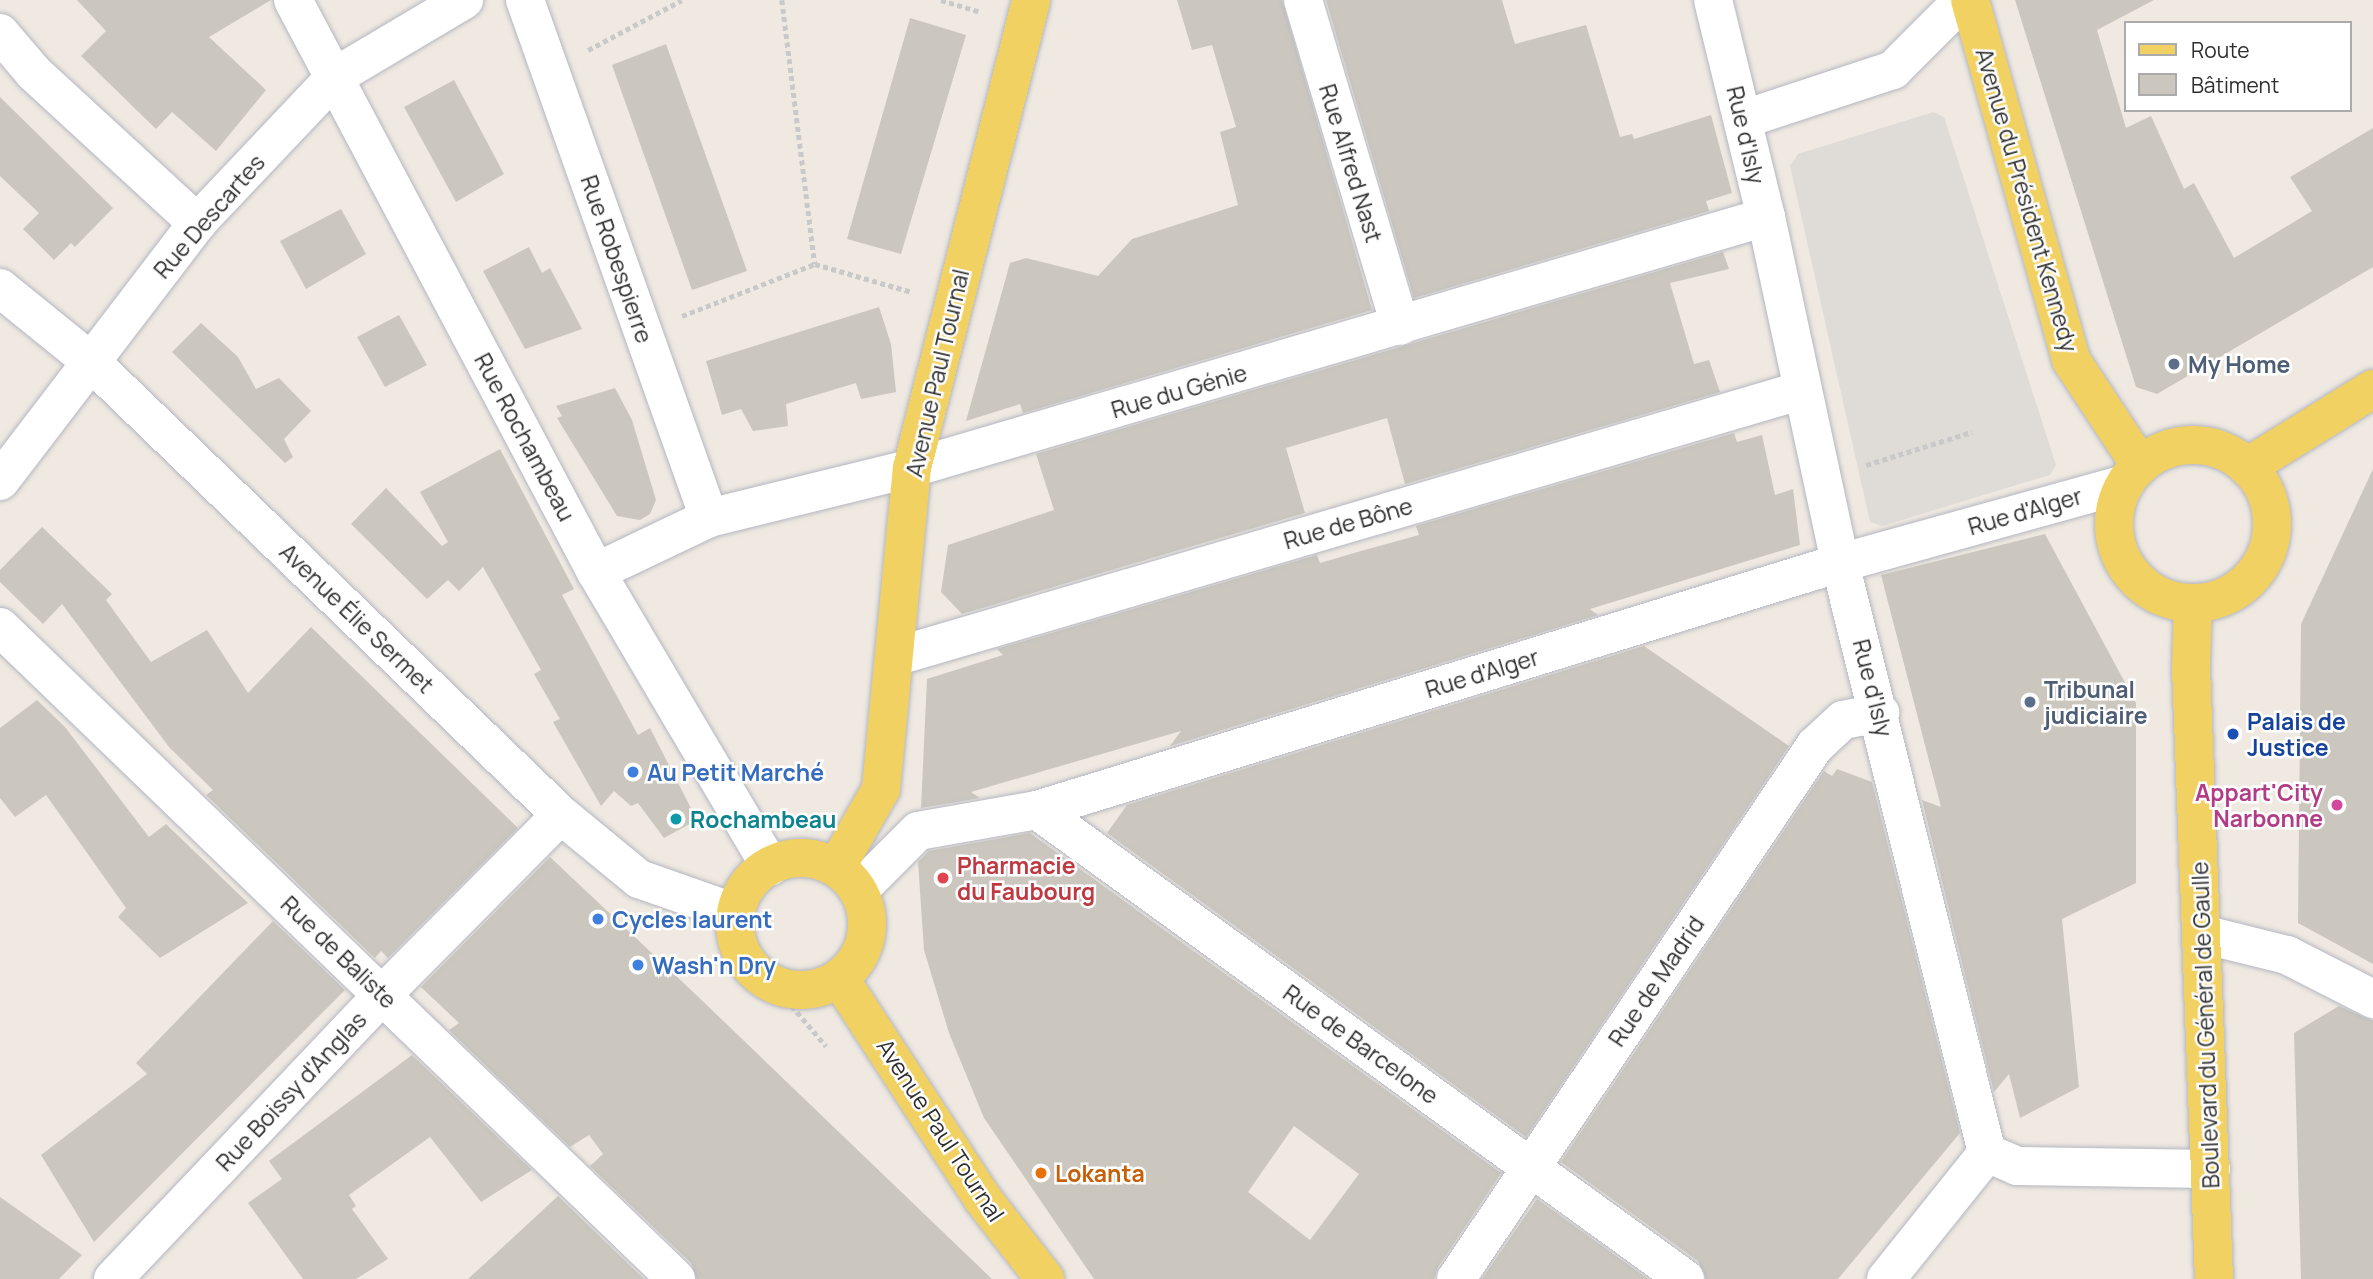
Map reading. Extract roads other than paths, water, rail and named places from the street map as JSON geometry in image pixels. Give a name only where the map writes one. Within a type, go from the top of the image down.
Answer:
[{"type":"main road","name":"Avenue du Président Kennedy","points":[[1970,0],[2071,360],[2132,475]]},
{"type":"main road","name":"Avenue Paul Tournal","points":[[847,879],[881,789],[912,468],[953,304],[1035,8]]},
{"type":"main road","points":[[2247,467],[2373,389]]},
{"type":"main road","points":[[2193,445],[2231,455],[2247,467],[2262,485],[2270,507],[2266,554],[2255,574],[2237,590],[2216,600],[2193,604],[2169,600],[2130,573],[2119,552],[2113,528],[2132,475],[2156,454],[2193,445]]},
{"type":"main road","name":"Boulevard du Général de Gaulle","points":[[2193,604],[2191,667],[2214,1279]]},
{"type":"main road","points":[[792,859],[815,860],[847,879],[868,929],[864,948],[840,979],[797,991],[775,986],[742,956],[736,913],[742,894],[770,866],[792,859]]},
{"type":"main road","name":"Avenue Paul Tournal","points":[[840,979],[982,1198],[1045,1279]]},
{"type":"street","name":"Rue Rochambeau","points":[[293,0],[336,76],[596,572],[770,866]]},
{"type":"street","name":"Rue Descartes","points":[[0,481],[89,360],[197,223],[336,76],[464,0]]},
{"type":"street","name":"Rue Robespierre","points":[[525,0],[709,519]]},
{"type":"street","name":"Rue Alfred Nast","points":[[1303,0],[1400,326]]},
{"type":"street","name":"Rue d'Isly","points":[[1713,0],[1744,119],[1840,563],[1880,713],[1978,1129],[1987,1153]]},
{"type":"street","points":[[1744,119],[1893,71],[1963,0]]},
{"type":"street","points":[[0,33],[34,74],[197,223]]},
{"type":"street","name":"Rue du Génie","points":[[596,572],[709,519],[912,468],[1766,217]]},
{"type":"street","name":"Avenue Élie Sermet","points":[[0,288],[89,360],[561,815],[639,879],[736,913]]},
{"type":"street","name":"Rue de Bône","points":[[894,657],[1802,390]]},
{"type":"street","name":"Rue d'Alger","points":[[847,879],[918,831],[1037,810],[2132,475]]},
{"type":"street","name":"Rue de Baliste","points":[[0,627],[677,1279]]},
{"type":"street","name":"Rue de Madrid","points":[[1456,1279],[1815,746],[1843,720],[1880,713]]},
{"type":"street","name":"Rue de Barcelone","points":[[1037,810],[1685,1279]]},
{"type":"street","name":"Rue Boissy d'Anglas","points":[[113,1279],[383,994],[561,815]]},
{"type":"street","points":[[2202,934],[2287,955],[2373,999]]},
{"type":"street","points":[[1886,1279],[1987,1153],[2017,1166],[2211,1169]]},
{"type":"place","name":"My Home","points":[[2174,364]]},
{"type":"place","name":"Tribunal judiciaire","points":[[2030,702]]},
{"type":"place","name":"Palais de Justice","points":[[2233,734]]},
{"type":"place","name":"Au Petit Marché","points":[[633,772]]},
{"type":"place","name":"Appart'City Narbonne","points":[[2337,805]]},
{"type":"place","name":"Rochambeau","points":[[676,819]]},
{"type":"place","name":"Pharmacie du Faubourg","points":[[943,878]]},
{"type":"place","name":"Cycles laurent","points":[[598,919]]},
{"type":"place","name":"Wash'n Dry","points":[[638,965]]},
{"type":"place","name":"Lokanta","points":[[1041,1173]]}]
